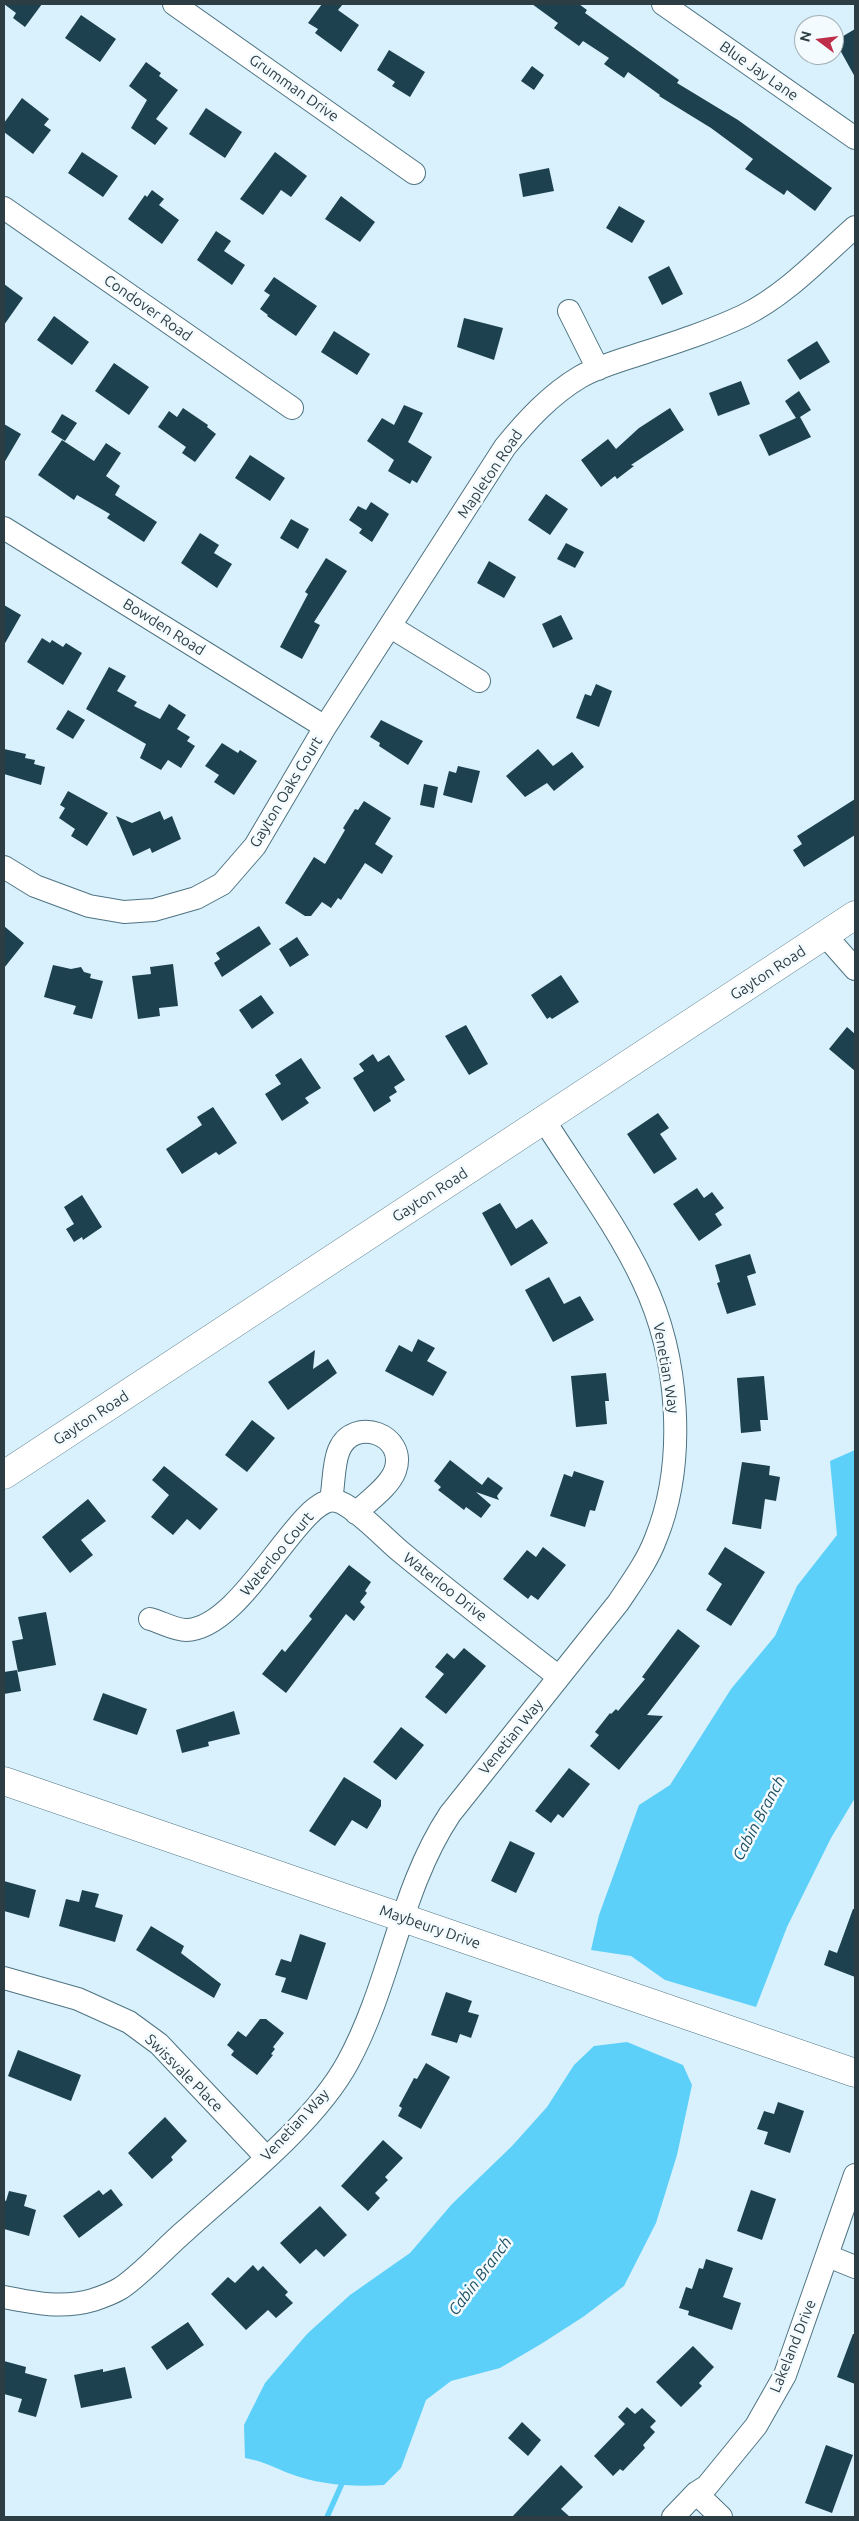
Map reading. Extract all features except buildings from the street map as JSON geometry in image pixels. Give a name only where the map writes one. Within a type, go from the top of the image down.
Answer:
[{"type":"street","name":"Grumman Drive","points":[[174,4],[414,173]]},
{"type":"street","name":"Blue Jay Lane","points":[[663,4],[855,138]]},
{"type":"street","name":"Condover Road","points":[[4,208],[292,408]]},
{"type":"street","name":"Mapleton Road","points":[[324,727],[391,627],[505,446],[524,424],[555,395],[581,377],[598,369],[701,334],[744,316],[787,288],[855,227]]},
{"type":"street","points":[[569,312],[598,369]]},
{"type":"street","name":"Bowden Road","points":[[4,528],[324,727]]},
{"type":"street","points":[[391,627],[479,681]]},
{"type":"street","name":"Gayton Oaks Court","points":[[4,867],[35,886],[90,906],[124,912],[154,910],[196,898],[222,884],[255,846],[324,727]]},
{"type":"street","name":"Gayton Road","points":[[4,1475],[855,915]]},
{"type":"street","points":[[825,935],[855,969]]},
{"type":"street","name":"Venetian Way","points":[[4,2297],[52,2306],[77,2304],[121,2288],[266,2157],[318,2105],[348,2062],[364,2028],[420,1869],[434,1839],[450,1814],[618,1603],[642,1568],[656,1539],[671,1487],[675,1426],[673,1398],[664,1344],[656,1312],[644,1281],[630,1254],[544,1120]]},
{"type":"street","points":[[331,1500],[339,1451],[346,1439],[356,1432],[366,1430],[380,1433],[394,1448],[397,1456],[395,1472],[391,1479],[356,1513]]},
{"type":"street","name":"Waterloo Drive","points":[[331,1500],[343,1503],[356,1513],[400,1552],[559,1677]]},
{"type":"street","name":"Waterloo Court","points":[[150,1619],[184,1630],[206,1625],[217,1619],[246,1592],[306,1517],[319,1505],[331,1500]]},
{"type":"street","name":"Maybeury Drive","points":[[4,1781],[855,2073]]},
{"type":"street","name":"Swissvale Place","points":[[4,1978],[78,1999],[129,2022],[159,2044],[266,2157]]},
{"type":"street","name":"Lakeland Drive","points":[[673,2517],[696,2493],[707,2486],[732,2457],[766,2411],[785,2375],[855,2175]]},
{"type":"street","points":[[828,2256],[855,2267]]},
{"type":"street","points":[[696,2493],[721,2517]]},
{"type":"water","points":[[855,1450],[855,1798],[831,1838],[787,1927],[756,2007],[665,1980],[631,1956],[591,1950],[599,1915],[639,1805],[670,1785],[731,1689],[775,1636],[797,1586],[837,1535],[830,1461]]},
{"type":"water","points":[[627,2042],[683,2065],[692,2085],[677,2155],[656,2223],[624,2286],[583,2317],[500,2368],[451,2381],[426,2400],[401,2468],[384,2485],[360,2486],[324,2483],[300,2477],[245,2458],[244,2425],[265,2383],[307,2334],[350,2295],[410,2253],[452,2204],[512,2146],[547,2107],[574,2065],[594,2046]]},
{"type":"waterway","name":"Cabin Branch","points":[[327,2517],[344,2479]]}]
